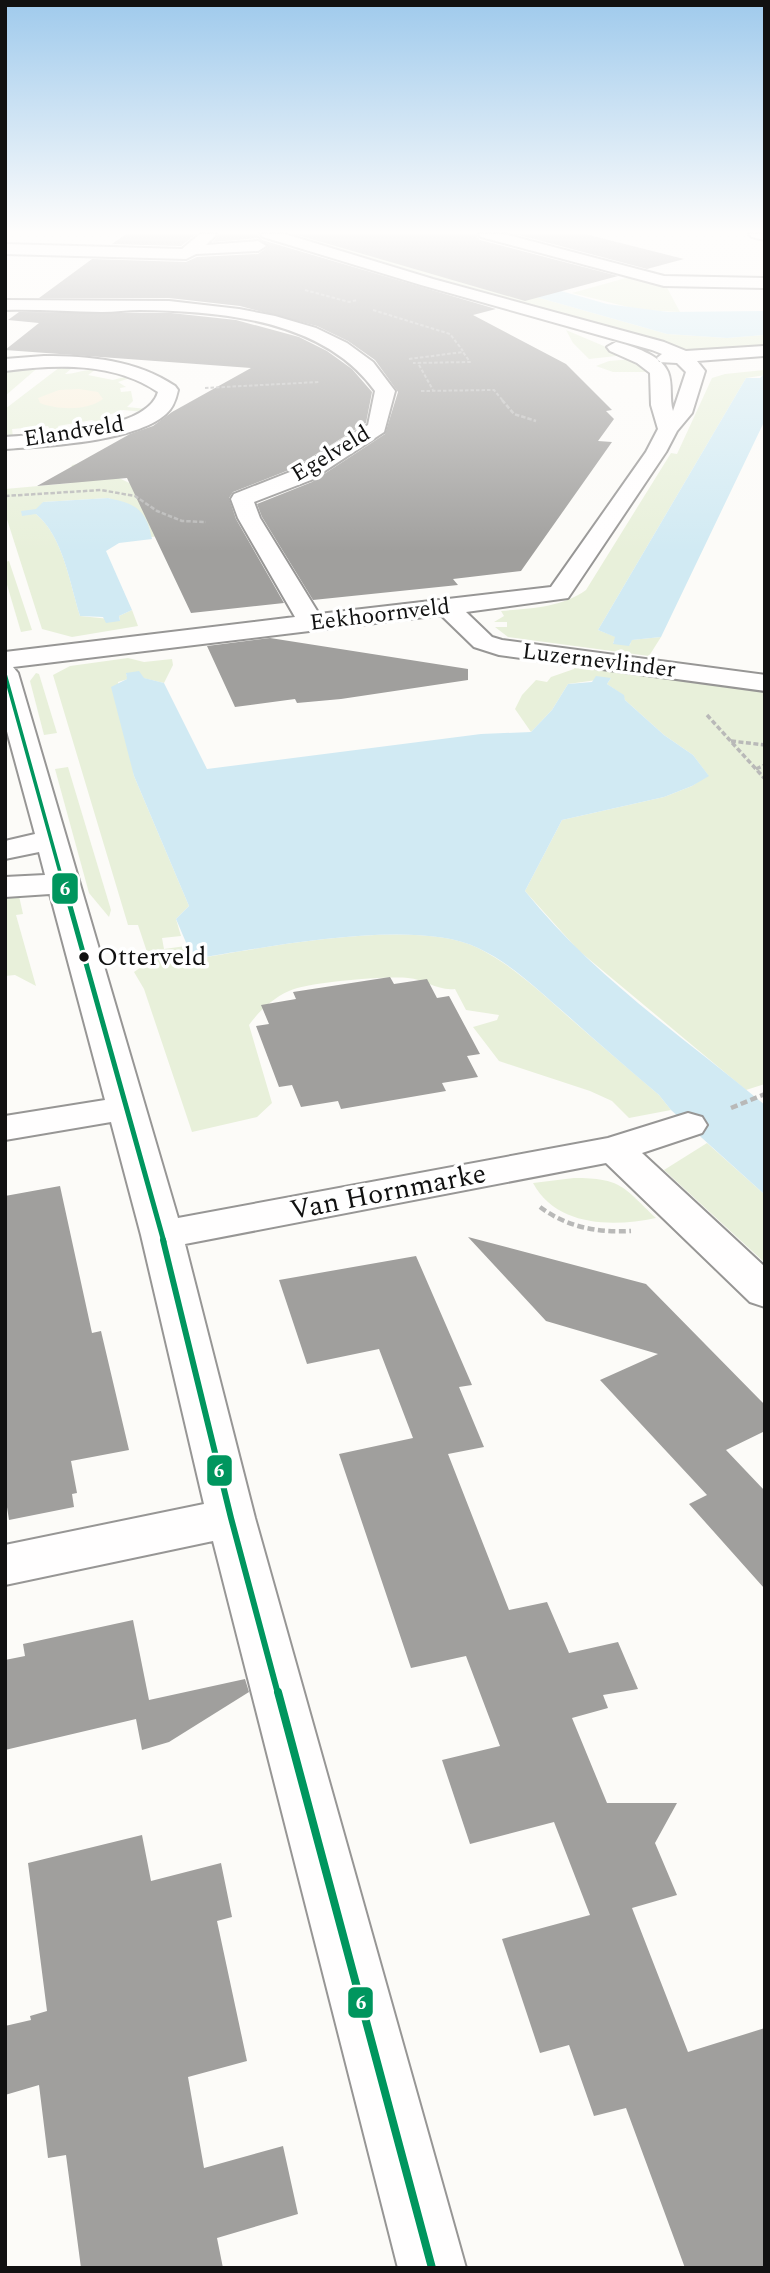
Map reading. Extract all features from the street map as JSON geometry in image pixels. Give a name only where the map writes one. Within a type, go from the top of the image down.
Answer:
[{"type":"street","points":[[327,340],[362,362],[382,385]]},
{"type":"street","points":[[597,340],[650,364],[659,373],[661,405],[668,429]]},
{"type":"street","points":[[638,340],[687,362],[765,351]]},
{"type":"street","name":"Elandveld","points":[[5,365],[41,361],[121,368],[156,379],[168,390],[163,406],[156,413],[136,422],[72,436],[5,443]]},
{"type":"street","name":"Eekhoornveld","points":[[5,660],[559,593],[656,452],[668,429],[682,413],[696,371],[687,362]]},
{"type":"street","points":[[650,364],[765,362]]},
{"type":"street","name":"Egelveld","points":[[248,518],[242,499],[303,475],[377,428],[382,385]]},
{"type":"street","points":[[248,518],[312,624]]},
{"type":"street","name":"Luzernevlinder","points":[[447,607],[483,642],[499,648],[765,682]]},
{"type":"street","points":[[5,673],[162,1235],[231,1518],[432,2268]]},
{"type":"street","points":[[5,850],[51,840]]},
{"type":"street","points":[[5,887],[64,883]]},
{"type":"street","points":[[5,1128],[126,1108]]},
{"type":"street","name":"Van Hornmarke","points":[[162,1235],[614,1149],[688,1125]]},
{"type":"street","points":[[614,1149],[765,1292]]},
{"type":"street","points":[[5,1565],[231,1518]]},
{"type":"path","points":[[454,340],[463,352],[470,362],[419,365],[405,360],[463,352]]},
{"type":"path","points":[[419,365],[433,390]]},
{"type":"path","points":[[168,390],[382,385],[433,390],[494,390],[514,414],[536,421]]},
{"type":"path","points":[[5,496],[101,490],[135,496],[157,511],[182,521],[224,522],[248,518]]},
{"type":"path","points":[[664,669],[765,779]]},
{"type":"path","points":[[731,741],[765,745]]},
{"type":"path","points":[[756,769],[765,765]]},
{"type":"path","points":[[516,1168],[532,1199],[550,1215],[594,1230],[614,1233],[646,1230],[684,1215]]},
{"type":"green space","points":[[571,340],[590,340],[625,355],[589,359]]},
{"type":"green space","points":[[650,340],[765,340],[765,346],[702,351],[681,349]]},
{"type":"green space","points":[[632,359],[644,366],[647,372],[613,372],[596,366],[609,361]]},
{"type":"green space","points":[[41,365],[5,396],[5,369]]},
{"type":"green space","points":[[60,367],[72,368],[65,374],[95,370],[88,375],[113,380],[133,377],[118,382],[126,387],[120,388],[121,392],[131,391],[133,401],[127,407],[147,409],[143,412],[123,410],[100,418],[113,424],[105,426],[92,420],[58,426],[61,433],[52,433],[48,426],[12,429],[13,437],[5,437],[5,409]]},
{"type":"green space","points":[[765,370],[765,375],[746,378],[598,630],[616,637],[613,643],[630,645],[631,640],[661,637],[649,656],[508,637],[495,627],[507,627],[507,622],[494,622],[504,616],[501,611],[556,604],[586,590],[671,453],[677,454],[712,378]]},
{"type":"green space","points":[[82,463],[229,530],[151,537],[149,527],[109,498],[43,502],[36,514],[45,523],[59,548],[80,616],[120,620],[119,616],[132,610],[138,626],[72,637],[42,629],[5,513],[5,489],[72,483],[69,474],[72,465]]},
{"type":"green space","points":[[9,561],[32,630],[21,632],[5,578],[5,562]]},
{"type":"green space","points":[[128,658],[144,662],[172,659],[173,665],[164,683],[126,674],[128,679],[118,682],[134,776],[189,906],[176,919],[181,936],[162,938],[164,949],[186,946],[193,959],[338,938],[417,935],[451,939],[478,948],[522,977],[659,1095],[671,1110],[629,1118],[612,1101],[590,1091],[499,1061],[473,1027],[497,1020],[499,1015],[466,1010],[455,989],[442,988],[414,979],[383,978],[329,982],[299,988],[272,1001],[249,1025],[272,1103],[257,1117],[192,1132],[144,989],[134,972],[150,961],[138,925],[128,925],[53,675],[70,666]]},
{"type":"green space","points":[[576,665],[765,691],[765,1084],[746,1090],[578,950],[525,891],[562,820],[664,797],[692,786],[708,775],[693,755],[664,735],[625,700],[623,695],[607,684],[611,678],[568,684],[552,710],[531,732],[515,709],[522,695],[536,680],[547,682],[551,677],[574,669]]},
{"type":"green space","points":[[36,673],[39,674],[57,733],[44,735],[30,681]]},
{"type":"green space","points":[[68,767],[111,910],[109,917],[89,893],[55,769]]},
{"type":"green space","points":[[19,896],[23,914],[16,915],[36,986],[15,975],[5,976],[5,897]]},
{"type":"green space","points":[[707,1143],[765,1195],[765,1263],[664,1170]]},
{"type":"green space","points":[[574,1178],[602,1180],[621,1186],[656,1218],[622,1223],[571,1216],[543,1198],[533,1183]]},
{"type":"sand","points":[[59,390],[98,392],[103,399],[89,406],[64,408],[40,403],[38,398]]},
{"type":"water","points":[[763,375],[765,420],[661,637],[632,640],[629,646],[613,644],[615,637],[598,630],[746,378],[760,378]]},
{"type":"water","points":[[108,498],[138,509],[147,521],[152,539],[119,543],[106,551],[132,610],[119,616],[120,621],[106,623],[103,617],[80,616],[64,561],[53,535],[36,514],[22,516],[21,511],[36,509],[43,502]]},
{"type":"water","points":[[139,671],[144,678],[164,683],[207,769],[481,734],[531,732],[552,710],[568,684],[592,682],[596,676],[611,678],[607,684],[624,695],[625,700],[664,735],[693,755],[709,776],[664,797],[562,820],[525,891],[551,922],[609,978],[765,1105],[765,1195],[671,1110],[659,1095],[535,987],[478,948],[450,939],[416,935],[378,935],[297,943],[193,959],[176,919],[189,906],[134,776],[111,687],[127,679],[126,673]]},
{"type":"building","points":[[18,340],[305,340],[327,351],[352,369],[372,392],[366,423],[294,468],[233,492],[229,498],[236,519],[284,603],[191,613],[127,478],[37,486],[130,434],[153,426],[172,412],[251,368],[5,350]]},
{"type":"building","points":[[346,340],[521,340],[566,364],[612,410],[606,411],[614,419],[598,441],[612,442],[521,571],[453,579],[458,585],[313,600],[262,517],[257,504],[312,482],[385,434],[398,392],[375,360]]},
{"type":"building","points":[[270,638],[468,669],[468,680],[341,699],[297,703],[295,699],[235,707],[207,646]]},
{"type":"building","points":[[390,977],[394,984],[427,979],[437,998],[449,996],[480,1054],[467,1056],[478,1077],[442,1083],[446,1091],[341,1109],[338,1101],[301,1107],[292,1085],[279,1087],[256,1026],[269,1024],[261,1005],[296,999],[293,992]]},
{"type":"building","points":[[60,1186],[92,1333],[101,1331],[129,1450],[71,1461],[77,1493],[72,1494],[74,1507],[9,1520],[5,1494],[5,1196]]},
{"type":"building","points":[[468,1237],[646,1284],[765,1405],[765,1431],[726,1450],[765,1491],[765,1589],[689,1504],[707,1495],[600,1380],[658,1354],[546,1321]]},
{"type":"building","points":[[416,1256],[472,1385],[459,1387],[484,1447],[448,1454],[509,1610],[547,1602],[569,1653],[618,1642],[638,1689],[603,1695],[608,1708],[572,1718],[607,1803],[677,1803],[655,1843],[677,1895],[632,1908],[688,2052],[765,2028],[765,2268],[685,2268],[626,2108],[594,2116],[569,2045],[540,2053],[502,1939],[590,1915],[554,1822],[470,1844],[442,1760],[500,1746],[466,1656],[411,1668],[339,1454],[413,1438],[379,1349],[307,1364],[279,1280]]},
{"type":"building","points":[[133,1620],[149,1700],[245,1679],[249,1692],[169,1742],[142,1750],[136,1719],[5,1750],[5,1660],[25,1656],[23,1644]]},
{"type":"building","points":[[142,1835],[151,1881],[221,1863],[232,1917],[217,1921],[247,2061],[188,2077],[204,2168],[283,2146],[298,2214],[217,2238],[223,2268],[81,2268],[66,2155],[48,2158],[39,2085],[5,2095],[5,2026],[31,2020],[30,2016],[47,2011],[28,1863]]},
{"type":"transit line","name":"6","points":[[5,674],[162,1235],[231,1518],[432,2268]]},
{"type":"place","name":"Otterveld","points":[[84,957]]}]
